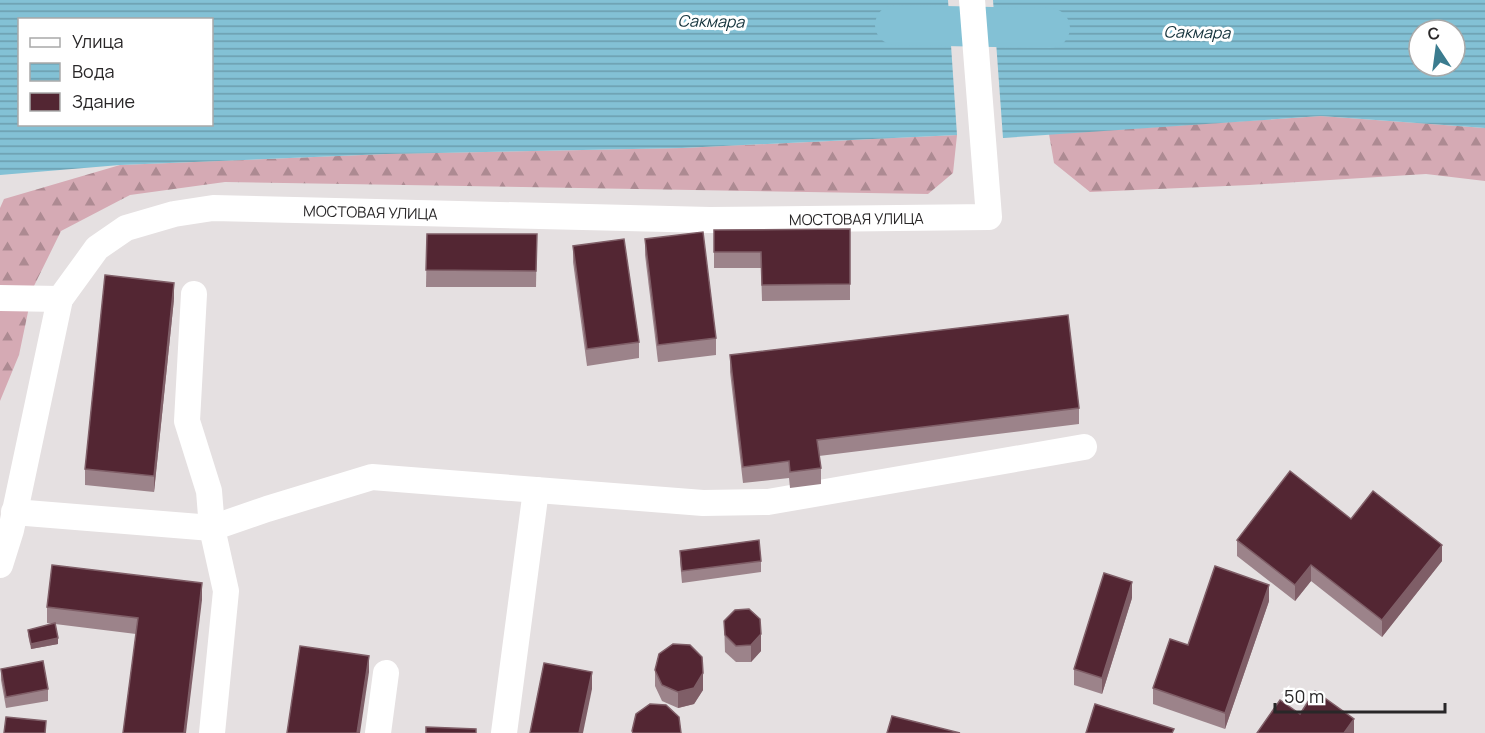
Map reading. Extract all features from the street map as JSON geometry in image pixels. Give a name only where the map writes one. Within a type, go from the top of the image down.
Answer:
[{"type":"street","name":"МОСТОВАЯ УЛИЦА","points":[[0,565],[14,512],[60,299],[97,248],[126,228],[174,214],[213,208],[710,220],[990,217],[972,0]]},
{"type":"street","points":[[194,294],[187,421],[209,491],[212,528],[226,591],[212,733]]},
{"type":"street","points":[[0,298],[60,299]]},
{"type":"street","points":[[14,512],[212,528],[372,477],[703,503],[768,502],[1084,447]]},
{"type":"street","points":[[504,733],[536,490]]},
{"type":"street","points":[[378,733],[386,673]]},
{"type":"green space","points":[[1321,116],[1485,128],[1485,181],[1426,174],[1090,192],[1054,163],[1049,134]]},
{"type":"green space","points":[[957,135],[953,173],[928,194],[225,182],[130,195],[61,231],[33,288],[19,355],[0,401],[0,208],[4,199],[120,165],[386,154],[682,148]]},
{"type":"water","points":[[0,0],[948,0],[957,135],[682,148],[386,154],[120,165],[0,175]]},
{"type":"water","points":[[993,0],[1485,0],[1485,128],[1321,116],[1003,138]]},
{"type":"building","points":[[850,229],[850,284],[762,285],[761,252],[714,252],[714,230]]},
{"type":"building","points":[[703,232],[716,338],[658,345],[645,239]]},
{"type":"building","points":[[427,234],[537,234],[536,271],[426,270]]},
{"type":"building","points":[[624,239],[639,342],[587,349],[573,246]]},
{"type":"building","points":[[105,275],[174,283],[154,476],[85,469]]},
{"type":"building","points":[[1068,315],[1079,408],[817,440],[821,468],[790,472],[789,461],[743,467],[730,355]]},
{"type":"building","points":[[1290,471],[1351,519],[1373,491],[1442,545],[1382,620],[1311,565],[1295,585],[1237,540]]},
{"type":"building","points":[[759,540],[761,561],[682,571],[680,551]]},
{"type":"building","points":[[52,565],[202,583],[184,733],[123,733],[138,618],[47,607]]},
{"type":"building","points":[[1215,566],[1269,585],[1225,713],[1153,688],[1170,639],[1188,645]]},
{"type":"building","points":[[1104,573],[1132,582],[1102,678],[1074,669]]},
{"type":"building","points":[[749,609],[760,619],[761,634],[751,645],[736,646],[725,635],[724,621],[735,610]]},
{"type":"building","points":[[55,623],[58,638],[31,644],[28,630]]},
{"type":"building","points":[[673,644],[690,645],[702,657],[703,673],[694,688],[678,692],[662,685],[655,670],[659,654]]},
{"type":"building","points":[[300,646],[369,656],[357,733],[287,733]]},
{"type":"building","points":[[43,661],[48,689],[6,697],[1,669]]},
{"type":"building","points":[[544,663],[592,672],[579,733],[530,733]]},
{"type":"building","points":[[1315,691],[1354,719],[1344,733],[1257,733],[1280,700],[1300,714]]},
{"type":"building","points":[[650,704],[666,705],[679,717],[681,733],[633,733],[636,714]]},
{"type":"building","points":[[1095,704],[1174,729],[1172,733],[1086,733]]},
{"type":"building","points":[[892,716],[960,733],[887,733]]},
{"type":"building","points":[[6,717],[46,721],[45,733],[4,733]]},
{"type":"building","points":[[426,727],[476,729],[476,733],[426,733]]},
{"type":"waterway","name":"Сакмара","points":[[895,25],[1050,28]]}]
